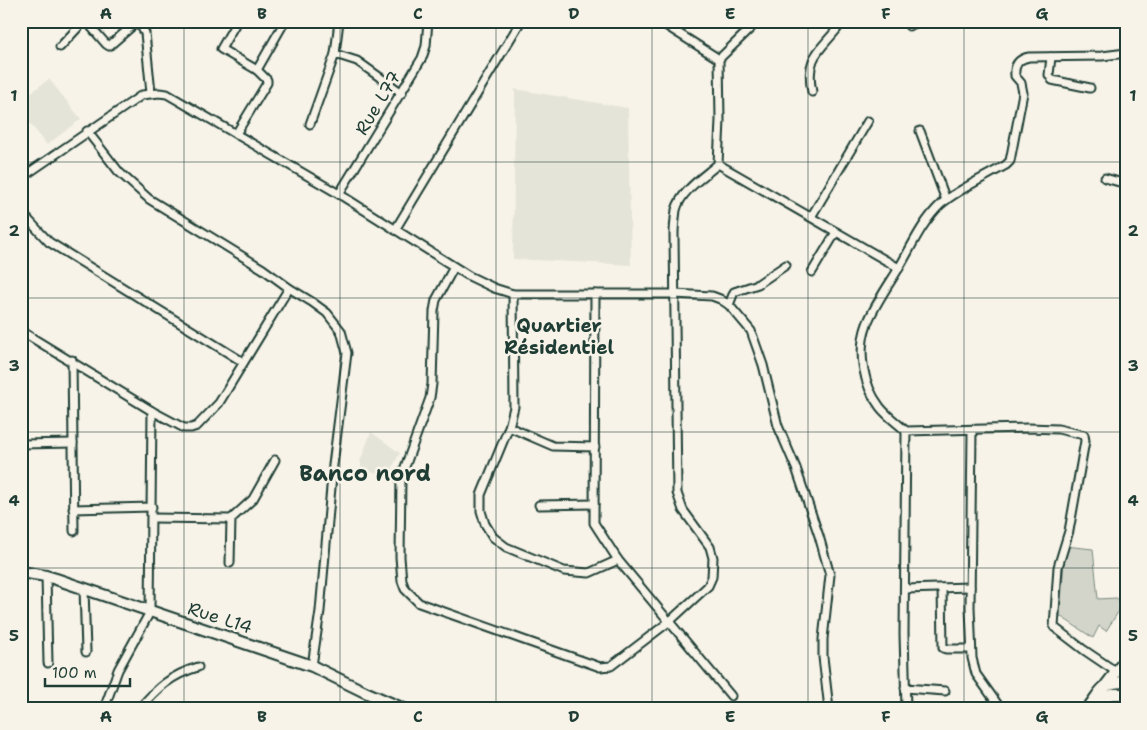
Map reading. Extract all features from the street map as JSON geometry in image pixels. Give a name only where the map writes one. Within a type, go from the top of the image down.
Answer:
[{"type":"street","points":[[60,47],[85,21],[109,46],[138,21],[145,33],[151,93]]},
{"type":"street","points":[[236,134],[267,83],[267,80],[257,70],[221,49],[237,21]]},
{"type":"street","points":[[257,70],[285,21]]},
{"type":"street","points":[[310,124],[335,54],[340,21]]},
{"type":"street","name":"Rue L77","points":[[339,194],[402,93],[424,52],[428,21]]},
{"type":"street","points":[[395,230],[522,21]]},
{"type":"street","points":[[659,21],[719,59]]},
{"type":"street","points":[[454,266],[439,295],[434,311],[432,391],[401,478],[400,557],[402,581],[405,590],[419,604],[600,667],[611,666],[670,621],[708,586],[713,568],[710,547],[682,510],[677,493],[674,234],[676,210],[686,192],[718,164],[720,120],[719,59],[758,21]]},
{"type":"street","points":[[812,92],[810,74],[813,59],[822,45],[843,21]]},
{"type":"street","points":[[909,26],[921,21]]},
{"type":"street","points":[[1115,672],[1054,627],[1058,567],[1068,531],[1085,441],[1084,435],[1058,429],[906,431],[881,408],[870,391],[866,381],[862,356],[866,326],[922,227],[932,213],[946,200],[1010,161],[1023,93],[1021,83],[1015,76],[1016,65],[1023,58],[1102,56],[1126,53]]},
{"type":"street","points":[[335,54],[357,61],[402,93]]},
{"type":"street","points":[[1051,57],[1049,76],[1052,80],[1090,88]]},
{"type":"street","points":[[21,178],[142,95],[151,93],[167,94],[339,194],[454,266],[494,288],[513,294],[674,294],[712,296],[720,299],[729,305],[750,331],[757,347],[778,426],[796,468],[830,575],[823,638],[823,657],[829,709]]},
{"type":"street","points":[[811,217],[868,121]]},
{"type":"street","points":[[88,131],[119,172],[149,200],[263,269],[327,312],[342,331],[347,353],[333,465],[320,611],[312,666]]},
{"type":"street","points":[[920,131],[946,200]]},
{"type":"street","points":[[718,164],[899,268]]},
{"type":"street","points":[[1105,178],[1126,184]]},
{"type":"street","points":[[21,212],[49,242],[243,362]]},
{"type":"street","points":[[812,272],[836,232]]},
{"type":"street","points":[[729,305],[734,292],[758,284],[786,265]]},
{"type":"street","points":[[21,331],[72,360],[152,411],[184,428],[198,426],[219,403],[289,288]]},
{"type":"street","points":[[513,294],[514,400],[509,428],[481,495],[481,511],[485,524],[493,537],[506,548],[564,571],[589,573],[618,560]]},
{"type":"street","points":[[595,294],[594,523],[618,560],[731,696]]},
{"type":"street","points":[[72,360],[74,531]]},
{"type":"street","points":[[104,709],[118,670],[150,612],[152,411]]},
{"type":"street","points":[[509,428],[553,446],[595,447]]},
{"type":"street","points":[[972,430],[971,649],[973,668],[1001,709]]},
{"type":"street","points":[[906,431],[904,634],[906,709]]},
{"type":"street","points":[[21,444],[73,443]]},
{"type":"street","points":[[152,518],[231,519],[253,499],[275,460]]},
{"type":"street","points":[[539,505],[594,504]]},
{"type":"street","points":[[73,509],[152,507]]},
{"type":"street","points":[[230,563],[231,519]]},
{"type":"street","name":"Rue L14","points":[[21,572],[46,576],[84,588],[312,666],[404,709]]},
{"type":"street","points":[[46,576],[48,663]]},
{"type":"street","points":[[905,589],[970,587]]},
{"type":"street","points":[[84,588],[86,652]]},
{"type":"street","points":[[942,588],[943,648],[946,650],[971,649]]},
{"type":"street","points":[[1090,706],[1126,659]]},
{"type":"street","points":[[139,709],[156,689],[176,675],[198,667]]},
{"type":"street","points":[[1106,685],[1114,682],[1126,682]]},
{"type":"street","points":[[905,688],[945,691]]},
{"type":"street","points":[[1090,706],[1106,696],[1126,694]]},
{"type":"shaded area","points":[[49,79],[81,119],[47,145],[21,112],[21,100]]},
{"type":"shaded area","points":[[515,89],[628,108],[631,265],[513,259]]},
{"type":"shaded area","points":[[371,432],[400,453],[393,466],[393,475],[361,471],[360,462]]},
{"type":"shaded area","points":[[1065,546],[1093,549],[1098,599],[1117,598],[1122,606],[1106,631],[1099,626],[1093,638],[1060,616]]},
{"type":"district","name":"Quartier Résidentiel","points":[[559,336]]},
{"type":"district","name":"Banco nord","points":[[365,473]]}]
